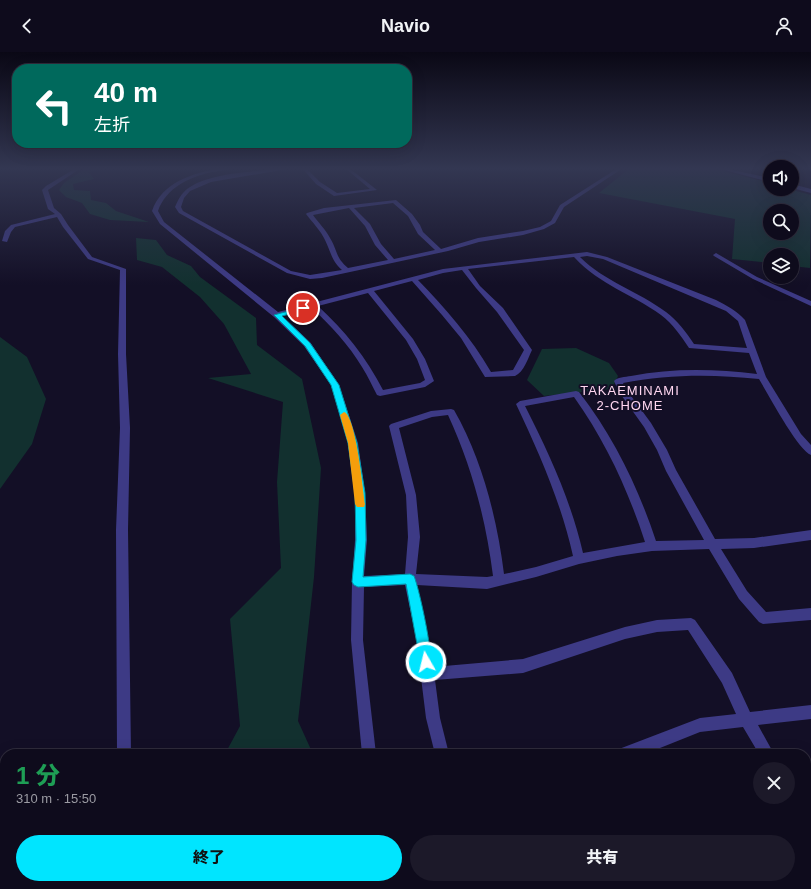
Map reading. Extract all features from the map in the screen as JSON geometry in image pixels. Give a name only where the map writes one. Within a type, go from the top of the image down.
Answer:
[{"type":"street","points":[[50,207],[59,215],[65,226],[78,241],[86,256],[123,269],[122,354],[125,428],[122,530],[124,749]]},
{"type":"street","points":[[156,207],[155,211],[162,223],[277,315],[307,344],[335,385],[353,443],[360,493],[361,540],[358,582],[357,640],[368,749]]},
{"type":"street","points":[[178,207],[180,212],[289,272],[310,277],[347,271],[478,240],[532,232],[553,222],[561,207]]},
{"type":"street","points":[[347,271],[338,262],[332,252],[328,239],[309,214],[324,210],[357,207]]},
{"type":"street","points":[[401,207],[410,215],[417,225],[420,233],[439,250]]},
{"type":"street","points":[[351,208],[368,225],[378,245],[392,260]]},
{"type":"street","points":[[5,241],[8,231],[13,226],[59,215]]},
{"type":"street","points":[[277,315],[414,280],[443,271],[587,254],[605,258],[727,308],[741,320],[762,377],[798,436],[811,451]]},
{"type":"street","points":[[716,255],[762,281],[811,304]]},
{"type":"street","points":[[576,256],[585,266],[604,281],[663,314],[683,333],[692,346],[752,351]]},
{"type":"street","points":[[414,280],[452,320],[479,358],[488,375],[515,373],[520,367],[528,350],[500,310],[478,287],[464,268]]},
{"type":"street","points":[[314,306],[340,331],[357,352],[369,369],[380,393],[422,385],[430,381],[422,361],[410,340],[377,303],[370,291]]},
{"type":"street","points":[[762,377],[715,372],[697,372],[655,374],[618,381],[622,390],[637,409],[651,431],[662,450],[671,471],[725,567],[743,595],[763,618],[811,614]]},
{"type":"street","points":[[579,559],[575,539],[556,480],[520,404],[576,394],[591,413],[616,455],[642,515],[652,546]]},
{"type":"street","points":[[441,749],[433,718],[422,637],[410,579],[414,537],[411,495],[394,426],[431,414],[451,412],[467,444],[488,510],[496,551],[499,580]]},
{"type":"street","points":[[358,582],[410,579],[487,583],[536,572],[579,559],[652,546],[754,543],[811,535]]},
{"type":"street","points":[[427,674],[523,666],[625,633],[657,626],[692,624],[727,678],[746,719],[765,749]]},
{"type":"street","points":[[639,749],[700,725],[811,712]]},
{"type":"green space","points":[[85,207],[111,207],[116,211],[149,222],[110,220],[90,214]]},
{"type":"green space","points":[[673,207],[763,207],[763,240],[799,240],[799,207],[811,207],[810,268],[799,267],[799,248],[763,248],[763,262],[732,259],[735,219]]},
{"type":"green space","points":[[136,238],[156,240],[167,255],[191,266],[200,277],[256,318],[257,345],[302,379],[321,468],[314,577],[298,721],[311,749],[228,749],[240,726],[230,619],[281,568],[277,482],[283,402],[208,378],[251,374],[224,324],[200,297],[162,267],[137,260]]},
{"type":"green space","points":[[0,337],[27,357],[46,399],[32,444],[0,489]]},
{"type":"green space","points":[[576,348],[609,363],[618,376],[612,389],[544,396],[527,380],[542,349]]},
{"type":"slow traffic","points":[[344,415],[353,443],[360,493],[360,504]]},
{"type":"district","name":"TAKAEMINAMI 2-CHOME","points":[[630,398]]},
{"type":"route","points":[[303,308],[277,315],[307,344],[335,385],[353,443],[360,493],[361,540],[358,582],[410,579],[426,662]]}]
